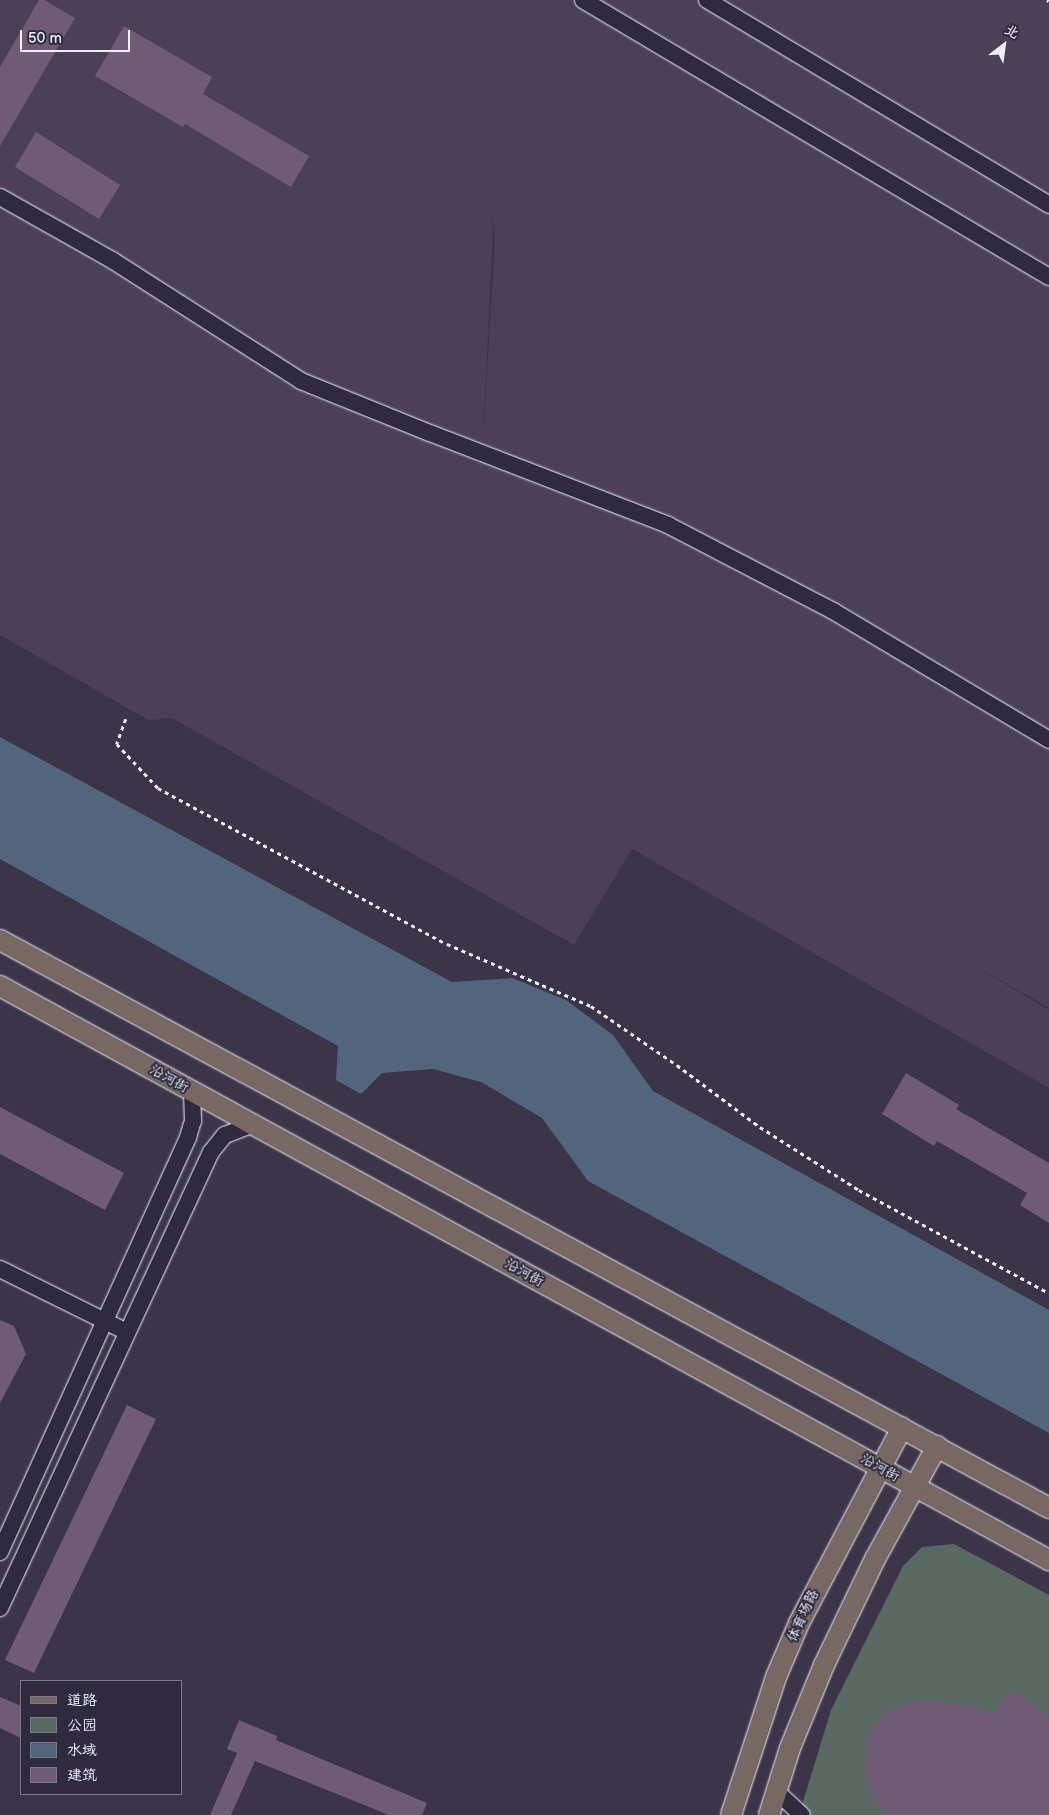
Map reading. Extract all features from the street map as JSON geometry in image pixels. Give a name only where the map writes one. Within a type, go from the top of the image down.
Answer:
[{"type":"main road","points":[[0,940],[938,1446],[1049,1508]]},
{"type":"main road","name":"沿河街","points":[[0,986],[1049,1560]]},
{"type":"main road","name":"体育场路","points":[[731,1815],[776,1677],[795,1632],[879,1468],[902,1428]]},
{"type":"main road","points":[[769,1815],[790,1748],[850,1606],[938,1446]]},
{"type":"street","points":[[583,0],[1049,278]]},
{"type":"street","points":[[707,0],[1049,205]]},
{"type":"street","points":[[0,197],[112,260],[301,381],[430,434],[668,525],[833,611],[1049,740]]},
{"type":"street","points":[[0,1552],[188,1137],[193,1121],[192,1091]]},
{"type":"street","points":[[0,1608],[211,1152],[225,1135],[253,1124]]},
{"type":"street","points":[[0,1270],[127,1332]]},
{"type":"street","points":[[776,1791],[802,1815]]},
{"type":"path","points":[[126,719],[118,744],[158,788],[447,944],[591,1006],[678,1066],[760,1127],[851,1185],[1049,1293]]},
{"type":"shaded area","points":[[0,0],[1049,0],[1049,1008],[965,960],[1049,1010],[1049,1088],[632,849],[574,945],[172,718],[148,720],[0,635]],"holes":[[[492,217],[495,238],[483,440],[493,231]]]},
{"type":"green space","points":[[954,1544],[1049,1595],[1049,1815],[799,1815],[831,1710],[903,1566],[922,1547]]},
{"type":"water","points":[[0,737],[452,982],[512,978],[566,1000],[613,1035],[653,1091],[1049,1310],[1049,1433],[588,1181],[542,1118],[481,1082],[433,1069],[382,1073],[361,1094],[336,1080],[338,1046],[0,859]]},
{"type":"building","points":[[39,0],[44,0],[75,18],[0,146],[0,67]]},
{"type":"building","points":[[124,26],[212,77],[203,94],[309,156],[291,187],[185,124],[183,127],[95,76]]},
{"type":"building","points":[[36,132],[120,185],[99,219],[15,167]]},
{"type":"building","points":[[906,1073],[959,1105],[956,1109],[1049,1163],[1049,1223],[1020,1205],[1027,1193],[937,1141],[934,1146],[882,1114]]},
{"type":"building","points":[[0,1107],[124,1173],[105,1210],[0,1154]]},
{"type":"building","points":[[0,1320],[14,1326],[26,1354],[0,1403]]},
{"type":"building","points":[[127,1405],[156,1419],[34,1673],[5,1660]]},
{"type":"building","points":[[1010,1689],[1043,1712],[1049,1719],[1049,1815],[887,1815],[883,1812],[875,1801],[865,1775],[866,1742],[876,1721],[888,1710],[908,1703],[926,1701],[965,1704],[993,1715]]},
{"type":"building","points":[[0,1697],[20,1706],[20,1738],[0,1728]]},
{"type":"building","points":[[239,1720],[277,1736],[276,1740],[427,1803],[422,1815],[389,1815],[255,1761],[231,1815],[210,1815],[237,1753],[227,1749]]}]
